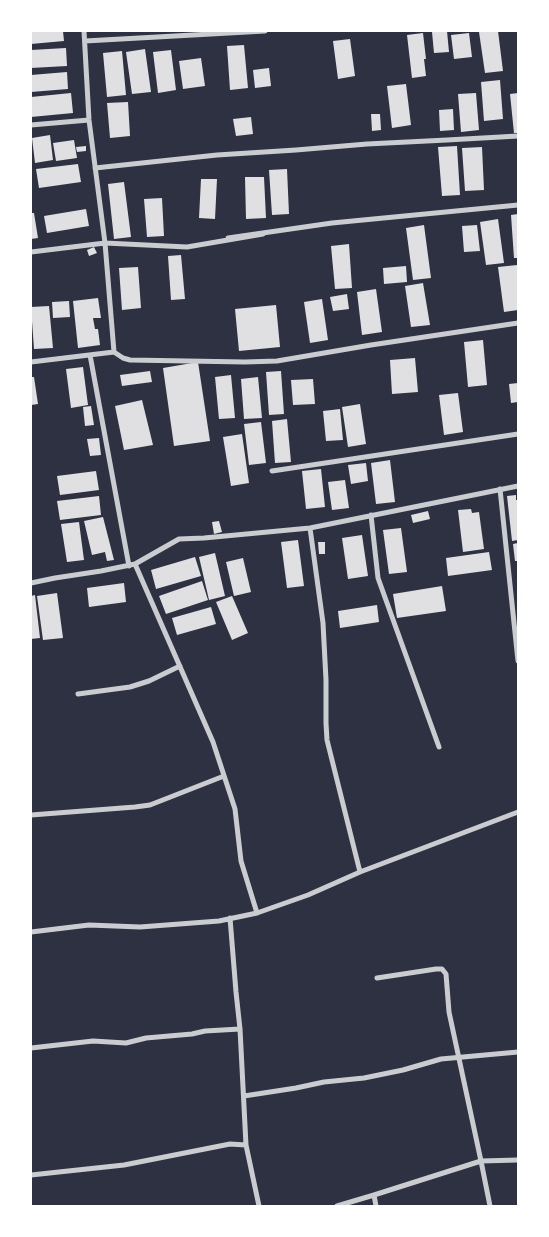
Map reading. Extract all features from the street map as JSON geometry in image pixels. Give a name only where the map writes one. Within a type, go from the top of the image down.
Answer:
[{"type":"street","points":[[84,31],[89,120],[105,243],[114,352]]},
{"type":"street","points":[[85,42],[266,31]]},
{"type":"street","points":[[31,125],[89,120]]},
{"type":"street","points":[[95,168],[217,155],[367,144],[518,136]]},
{"type":"street","points":[[31,252],[105,243],[187,246],[332,223],[518,205]]},
{"type":"street","points":[[31,362],[114,352],[130,360],[277,361],[370,344],[518,323]]},
{"type":"street","points":[[90,355],[129,566]]},
{"type":"street","points":[[272,471],[518,434]]},
{"type":"street","points":[[31,583],[129,566],[179,539],[310,528],[518,486]]},
{"type":"street","points":[[500,489],[518,661]]},
{"type":"street","points":[[371,515],[378,578],[439,747]]},
{"type":"street","points":[[310,528],[323,623],[327,740],[360,872]]},
{"type":"street","points":[[135,564],[213,742],[235,809],[241,861],[257,913]]},
{"type":"street","points":[[78,694],[130,687],[180,666]]},
{"type":"street","points":[[31,815],[135,807],[150,804],[224,776]]},
{"type":"street","points":[[31,932],[89,925],[140,927],[219,921],[257,913],[308,895],[360,872],[518,812]]},
{"type":"street","points":[[230,918],[240,1028],[246,1145],[259,1206]]},
{"type":"street","points":[[377,978],[436,969],[442,969],[446,974],[449,1012],[490,1206]]},
{"type":"street","points":[[31,1048],[93,1041],[126,1044],[146,1038],[240,1028]]},
{"type":"street","points":[[244,1096],[324,1082],[364,1078],[441,1060],[518,1052]]},
{"type":"street","points":[[31,1175],[124,1165],[230,1144],[246,1145]]},
{"type":"street","points":[[337,1206],[481,1161],[518,1160]]},
{"type":"street","points":[[374,1195],[376,1206]]},
{"type":"building","points":[[31,31],[63,31],[64,41],[31,44]]},
{"type":"building","points":[[447,31],[449,52],[434,53],[432,32]]},
{"type":"building","points":[[498,31],[503,71],[485,73],[479,32]]},
{"type":"building","points":[[423,33],[426,76],[412,78],[407,35]]},
{"type":"building","points":[[469,33],[472,57],[454,59],[451,35]]},
{"type":"building","points":[[350,39],[355,76],[338,79],[333,41]]},
{"type":"building","points":[[244,45],[248,88],[230,90],[227,46]]},
{"type":"building","points":[[66,48],[67,66],[31,68],[31,50]]},
{"type":"building","points":[[145,49],[151,92],[132,94],[126,52]]},
{"type":"building","points":[[171,50],[176,90],[158,93],[153,52]]},
{"type":"building","points":[[122,51],[126,95],[107,97],[103,53]]},
{"type":"building","points":[[201,58],[205,86],[183,89],[179,61]]},
{"type":"building","points":[[269,68],[271,86],[255,88],[253,70]]},
{"type":"building","points":[[67,72],[68,89],[31,92],[31,75]]},
{"type":"building","points":[[500,80],[503,119],[484,121],[481,82]]},
{"type":"building","points":[[406,84],[411,125],[392,128],[387,86]]},
{"type":"building","points":[[71,93],[73,113],[31,117],[31,97]]},
{"type":"building","points":[[476,93],[479,130],[461,132],[458,94]]},
{"type":"building","points":[[518,93],[518,133],[514,133],[510,94]]},
{"type":"building","points":[[128,102],[130,136],[110,138],[107,103]]},
{"type":"building","points":[[453,109],[454,130],[440,131],[439,110]]},
{"type":"building","points":[[371,114],[380,114],[381,130],[372,131]]},
{"type":"building","points":[[251,117],[253,134],[236,136],[233,119]]},
{"type":"building","points":[[50,135],[53,160],[35,163],[32,138]]},
{"type":"building","points":[[74,140],[77,158],[56,161],[53,143]]},
{"type":"building","points":[[86,146],[86,151],[77,152],[76,147]]},
{"type":"building","points":[[457,146],[460,195],[442,196],[438,147]]},
{"type":"building","points":[[482,147],[484,190],[465,191],[462,148]]},
{"type":"building","points":[[78,164],[81,182],[39,188],[36,169]]},
{"type":"building","points":[[287,169],[289,214],[272,215],[269,170]]},
{"type":"building","points":[[245,177],[264,177],[266,218],[246,219]]},
{"type":"building","points":[[201,179],[217,179],[215,219],[199,218]]},
{"type":"building","points":[[124,182],[131,237],[114,239],[108,184]]},
{"type":"building","points":[[162,198],[164,236],[147,237],[144,199]]},
{"type":"building","points":[[86,209],[89,226],[47,233],[44,216]]},
{"type":"building","points":[[31,213],[34,213],[38,238],[31,239]]},
{"type":"building","points":[[518,214],[518,258],[514,258],[511,215]]},
{"type":"building","points":[[498,219],[504,263],[486,265],[480,222]]},
{"type":"building","points":[[424,225],[431,278],[413,280],[406,228]]},
{"type":"building","points":[[477,225],[480,251],[464,252],[462,226]]},
{"type":"building","points":[[349,244],[352,288],[335,289],[331,246]]},
{"type":"building","points":[[94,247],[97,253],[89,256],[87,250]]},
{"type":"building","points":[[181,255],[185,299],[171,300],[168,256]]},
{"type":"building","points":[[517,265],[518,310],[504,312],[498,267]]},
{"type":"building","points":[[406,266],[407,282],[384,284],[383,268]]},
{"type":"building","points":[[138,267],[141,308],[122,310],[119,268]]},
{"type":"building","points":[[423,283],[430,325],[411,327],[405,286]]},
{"type":"building","points":[[376,289],[382,332],[362,335],[357,292]]},
{"type":"building","points":[[347,294],[349,309],[333,311],[330,297]]},
{"type":"building","points":[[98,298],[101,318],[93,318],[95,329],[98,329],[100,345],[78,348],[73,301]]},
{"type":"building","points":[[322,299],[328,340],[310,343],[304,302]]},
{"type":"building","points":[[69,301],[70,317],[53,318],[52,302]]},
{"type":"building","points":[[276,305],[280,347],[239,351],[235,309]]},
{"type":"building","points":[[49,306],[53,348],[34,349],[31,307]]},
{"type":"building","points":[[483,340],[487,385],[468,387],[464,342]]},
{"type":"building","points":[[415,358],[418,392],[392,394],[390,360]]},
{"type":"building","points":[[198,362],[210,441],[174,446],[163,368]]},
{"type":"building","points":[[83,367],[88,405],[71,408],[66,369]]},
{"type":"building","points":[[150,371],[152,382],[122,386],[120,375]]},
{"type":"building","points":[[281,371],[284,414],[269,415],[266,372]]},
{"type":"building","points":[[231,375],[235,418],[219,419],[215,377]]},
{"type":"building","points":[[31,377],[34,377],[38,404],[31,405]]},
{"type":"building","points":[[258,377],[262,418],[244,419],[241,379]]},
{"type":"building","points":[[313,379],[315,404],[293,405],[291,380]]},
{"type":"building","points":[[518,383],[518,402],[511,403],[509,384]]},
{"type":"building","points":[[458,393],[463,432],[444,435],[439,395]]},
{"type":"building","points":[[142,400],[153,445],[124,450],[115,406]]},
{"type":"building","points":[[360,404],[366,444],[348,447],[342,407]]},
{"type":"building","points":[[91,406],[94,425],[85,426],[83,407]]},
{"type":"building","points":[[340,409],[343,440],[326,441],[323,411]]},
{"type":"building","points":[[287,419],[291,462],[275,463],[272,421]]},
{"type":"building","points":[[261,422],[266,463],[249,465],[244,424]]},
{"type":"building","points":[[242,434],[249,483],[231,486],[223,437]]},
{"type":"building","points":[[99,438],[101,455],[90,456],[87,439]]},
{"type":"building","points":[[390,460],[395,502],[376,504],[371,463]]},
{"type":"building","points":[[366,463],[368,481],[351,484],[348,465]]},
{"type":"building","points":[[321,469],[325,507],[306,509],[302,471]]},
{"type":"building","points":[[96,471],[99,490],[60,495],[57,476]]},
{"type":"building","points":[[345,480],[349,508],[332,510],[328,482]]},
{"type":"building","points":[[516,495],[516,500],[518,500],[518,540],[512,541],[507,496]]},
{"type":"building","points":[[99,496],[101,515],[60,520],[57,501]]},
{"type":"building","points":[[471,509],[472,513],[479,512],[484,549],[463,552],[458,510]]},
{"type":"building","points":[[428,511],[430,519],[413,523],[411,515]]},
{"type":"building","points":[[103,517],[114,560],[107,561],[105,552],[92,555],[84,521]]},
{"type":"building","points":[[219,521],[222,532],[214,534],[212,522]]},
{"type":"building","points":[[79,522],[84,560],[67,562],[61,524]]},
{"type":"building","points":[[401,528],[407,572],[389,574],[383,530]]},
{"type":"building","points":[[362,535],[368,576],[348,579],[342,538]]},
{"type":"building","points":[[298,540],[304,586],[287,588],[281,542]]},
{"type":"building","points":[[318,542],[325,542],[325,554],[319,554]]},
{"type":"building","points":[[518,543],[518,561],[515,561],[513,544]]},
{"type":"building","points":[[489,552],[492,570],[448,576],[446,558]]},
{"type":"building","points":[[215,553],[225,596],[209,600],[199,557]]},
{"type":"building","points":[[195,557],[201,576],[156,589],[151,570]]},
{"type":"building","points":[[243,558],[251,592],[234,596],[226,562]]},
{"type":"building","points":[[202,581],[208,600],[166,614],[159,596]]},
{"type":"building","points":[[124,583],[126,602],[89,607],[87,588]]},
{"type":"building","points":[[442,586],[446,611],[397,618],[393,594]]},
{"type":"building","points":[[57,593],[63,638],[43,640],[37,596]]},
{"type":"building","points":[[35,595],[40,638],[31,639],[31,596]]},
{"type":"building","points":[[232,596],[248,633],[232,640],[216,602]]},
{"type":"building","points":[[377,605],[379,622],[340,628],[338,611]]},
{"type":"building","points":[[211,607],[216,624],[177,635],[172,618]]}]
